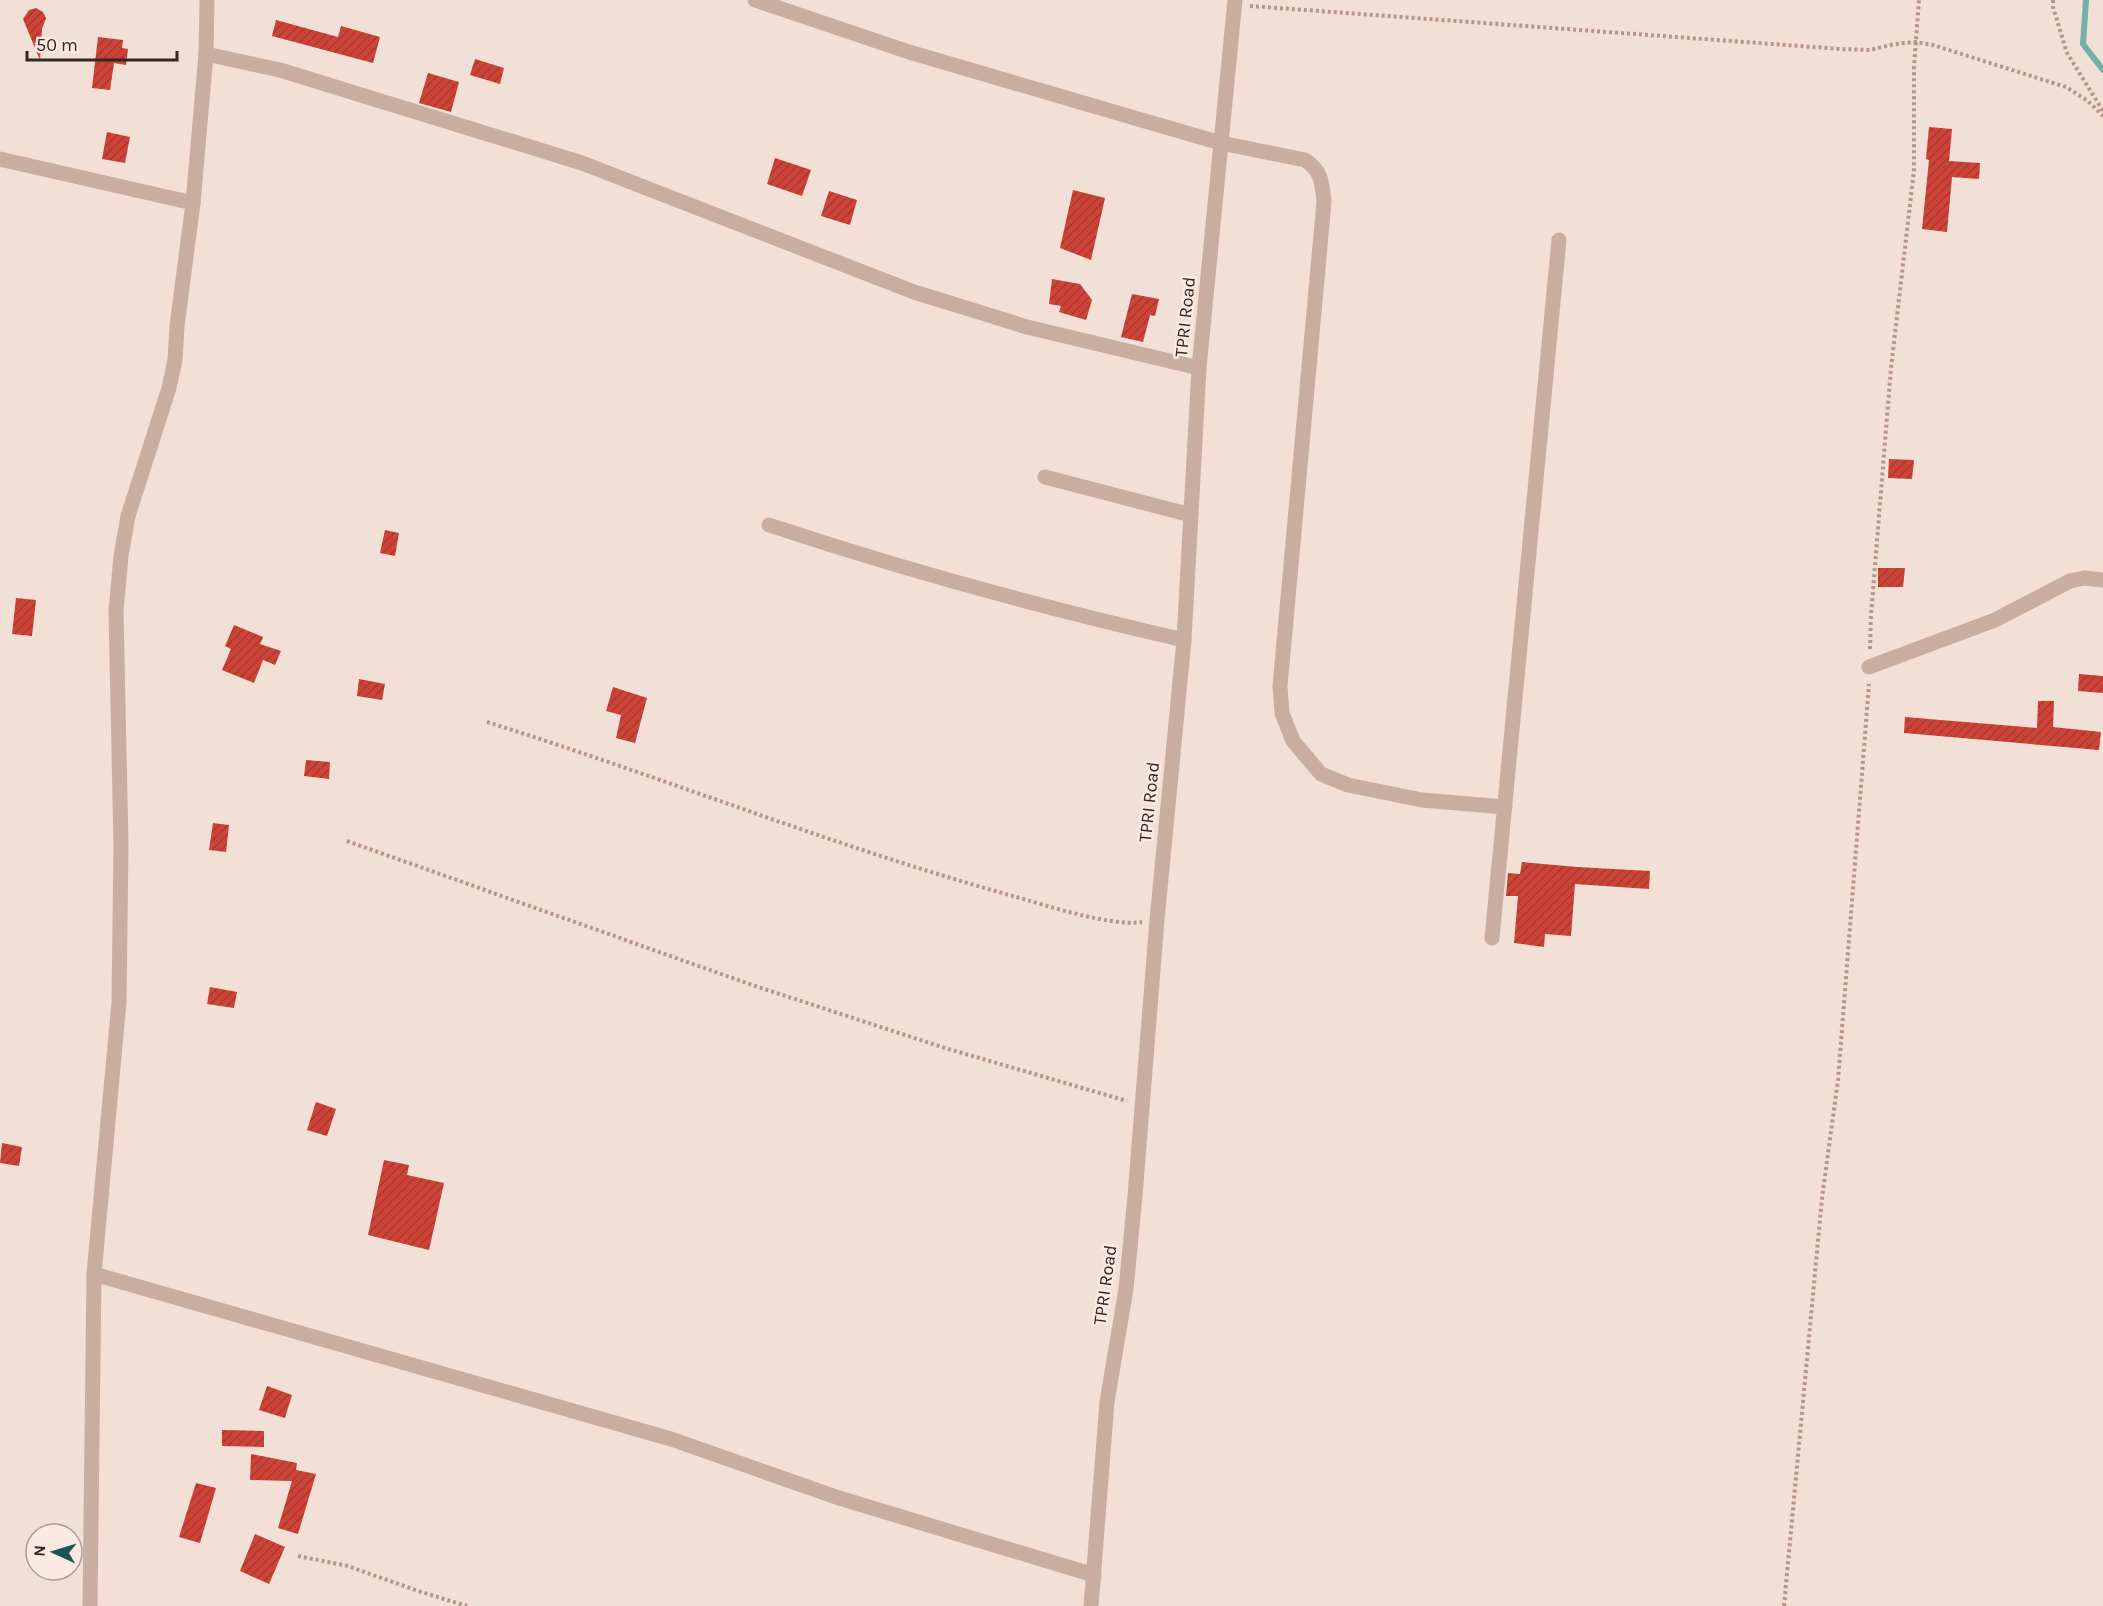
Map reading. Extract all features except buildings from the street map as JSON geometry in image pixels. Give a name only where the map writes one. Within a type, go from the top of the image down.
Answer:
[{"type":"street","points":[[90,1606],[94,1274],[119,1002],[121,845],[116,611],[121,556],[128,516],[169,388],[175,360],[177,326],[193,203],[206,54],[207,0]]},
{"type":"street","points":[[756,0],[909,52],[1221,143],[1305,160],[1315,166],[1321,176],[1324,202],[1280,686],[1282,713],[1293,741],[1321,774],[1348,785],[1422,800],[1504,807]]},
{"type":"street","name":"TPRI Road","points":[[1091,1606],[1107,1401],[1126,1289],[1157,920],[1184,640],[1199,368],[1234,3]]},
{"type":"street","points":[[206,54],[280,69],[582,163],[914,292],[1027,327],[1199,368]]},
{"type":"street","points":[[0,159],[193,203]]},
{"type":"street","points":[[1492,938],[1559,240]]},
{"type":"street","points":[[1045,477],[1191,515]]},
{"type":"street","points":[[769,525],[936,576],[1109,623],[1184,640]]},
{"type":"street","points":[[1869,667],[1995,620],[2070,581],[2084,578],[2103,580]]},
{"type":"street","points":[[94,1274],[671,1439],[839,1498],[1094,1575]]},
{"type":"path","points":[[1784,1606],[1822,1198],[1838,1080],[1856,863],[1871,615],[1890,379],[1914,170],[1914,68],[1919,0]]},
{"type":"path","points":[[2053,0],[2067,53],[2103,111]]},
{"type":"path","points":[[1234,3],[1841,49],[1870,50],[1916,42],[1933,45],[2066,87],[2088,101],[2103,116]]},
{"type":"path","points":[[487,722],[640,772],[938,876],[1065,910],[1130,924],[1157,920]]},
{"type":"path","points":[[347,841],[764,989],[945,1048],[1142,1106]]},
{"type":"path","points":[[298,1556],[348,1566],[467,1606]]},
{"type":"waterway","points":[[2086,0],[2083,44],[2103,70]]}]
